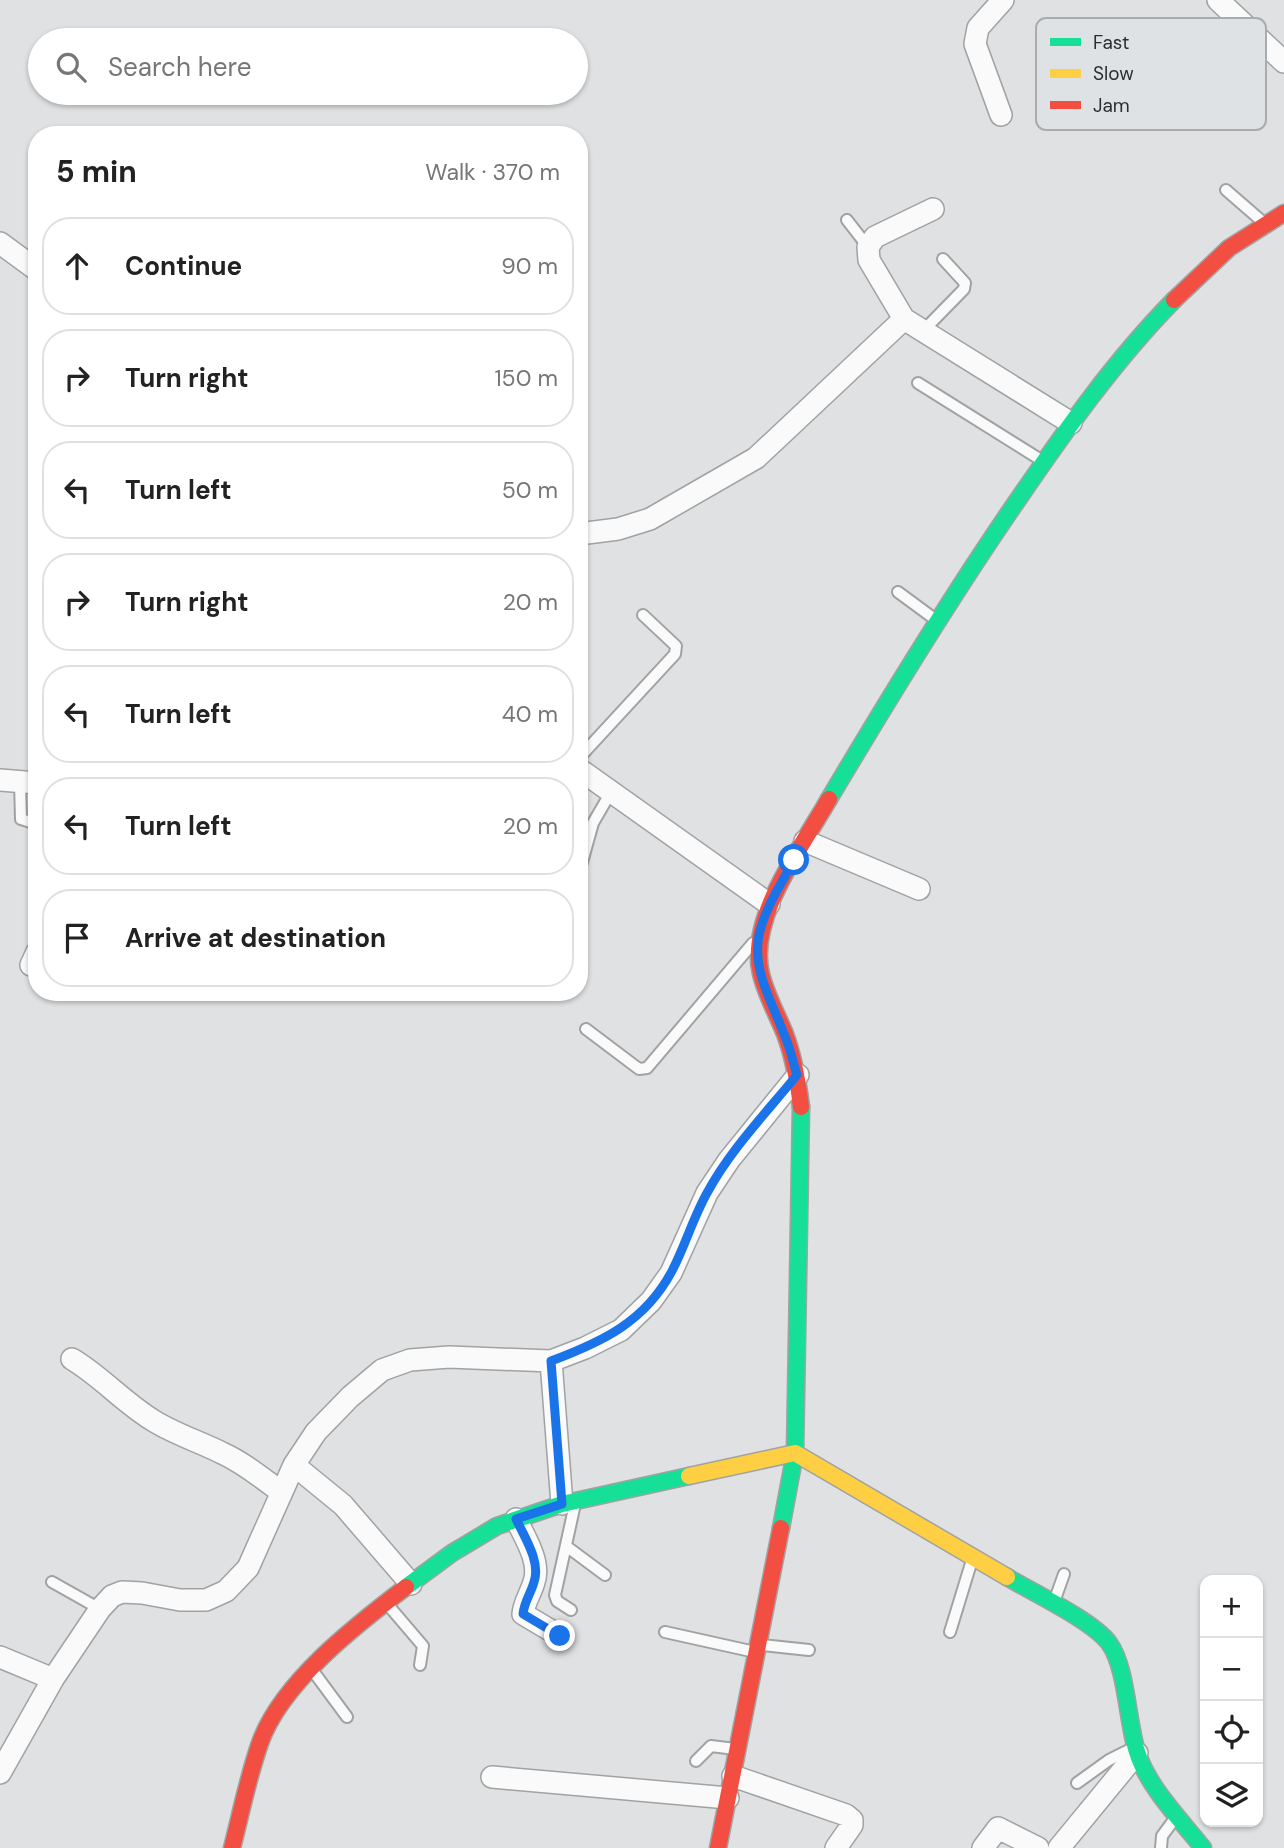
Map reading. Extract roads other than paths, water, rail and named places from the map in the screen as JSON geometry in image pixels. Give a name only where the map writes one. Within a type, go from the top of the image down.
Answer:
[{"type":"street","points":[[1000,115],[975,44],[978,28],[1003,0]]},
{"type":"street","points":[[1219,0],[1238,18]]},
{"type":"street","points":[[1266,45],[1284,62]]},
{"type":"street","points":[[933,209],[875,237],[867,247],[869,260],[904,319],[1071,423]]},
{"type":"street","points":[[718,1848],[795,1453],[802,1115],[797,1075],[785,1035],[765,990],[758,962],[759,935],[769,904],[936,620],[1071,423],[1110,373],[1172,302],[1224,252],[1284,213]]},
{"type":"street","points":[[0,243],[28,263]]},
{"type":"street","points":[[588,533],[618,530],[650,519],[756,458],[904,319]]},
{"type":"street","points":[[588,775],[769,904]]},
{"type":"street","points":[[805,841],[919,889]]},
{"type":"street","points":[[0,1773],[52,1679],[100,1609],[112,1596],[122,1592],[142,1592],[180,1600],[206,1600],[226,1591],[248,1568],[294,1465],[316,1433],[350,1397],[382,1370],[410,1360],[449,1357],[551,1361],[621,1330],[651,1301],[671,1273],[707,1193],[729,1160],[797,1075]]},
{"type":"street","points":[[72,1359],[93,1371],[157,1423],[224,1454],[281,1492]]},
{"type":"street","points":[[551,1361],[569,1503]]},
{"type":"street","points":[[239,1845],[260,1742],[278,1707],[311,1669],[364,1619],[452,1553],[496,1526],[569,1503],[795,1453],[1094,1628],[1110,1644],[1119,1666],[1136,1750],[1154,1785],[1177,1815],[1194,1830],[1203,1848]]},
{"type":"street","points":[[294,1465],[343,1505],[411,1584]]},
{"type":"street","points":[[516,1519],[537,1565],[535,1580],[523,1607],[523,1614],[560,1636]]},
{"type":"street","points":[[0,1657],[52,1679]]},
{"type":"street","points":[[1059,1848],[1136,1750]]},
{"type":"street","points":[[733,1776],[846,1815],[852,1820],[852,1825],[836,1848]]},
{"type":"street","points":[[492,1777],[728,1798]]},
{"type":"street","points":[[983,1848],[998,1828],[1038,1848]]},
{"type":"lane","points":[[1226,190],[1266,225]]},
{"type":"lane","points":[[847,220],[867,247]]},
{"type":"lane","points":[[923,331],[964,289],[965,283],[943,259]]},
{"type":"lane","points":[[918,383],[1044,461]]},
{"type":"lane","points":[[898,592],[936,620]]},
{"type":"lane","points":[[588,748],[675,654],[676,646],[643,615]]},
{"type":"lane","points":[[19,782],[21,819],[28,821]]},
{"type":"lane","points":[[588,841],[593,823],[611,792]]},
{"type":"lane","points":[[586,1030],[639,1069],[647,1068],[759,935]]},
{"type":"lane","points":[[569,1503],[566,1546],[555,1595],[557,1601],[571,1610]]},
{"type":"lane","points":[[566,1546],[605,1575]]},
{"type":"lane","points":[[950,1632],[973,1557]]},
{"type":"lane","points":[[1053,1604],[1063,1574]]},
{"type":"lane","points":[[52,1582],[100,1609]]},
{"type":"lane","points":[[386,1603],[423,1646],[420,1665]]},
{"type":"lane","points":[[665,1632],[758,1648],[809,1650]]},
{"type":"lane","points":[[311,1669],[347,1717]]},
{"type":"lane","points":[[696,1761],[711,1746],[738,1749]]},
{"type":"lane","points":[[1077,1783],[1110,1760],[1136,1750]]},
{"type":"lane","points":[[1161,1848],[1162,1836],[1177,1815]]}]
